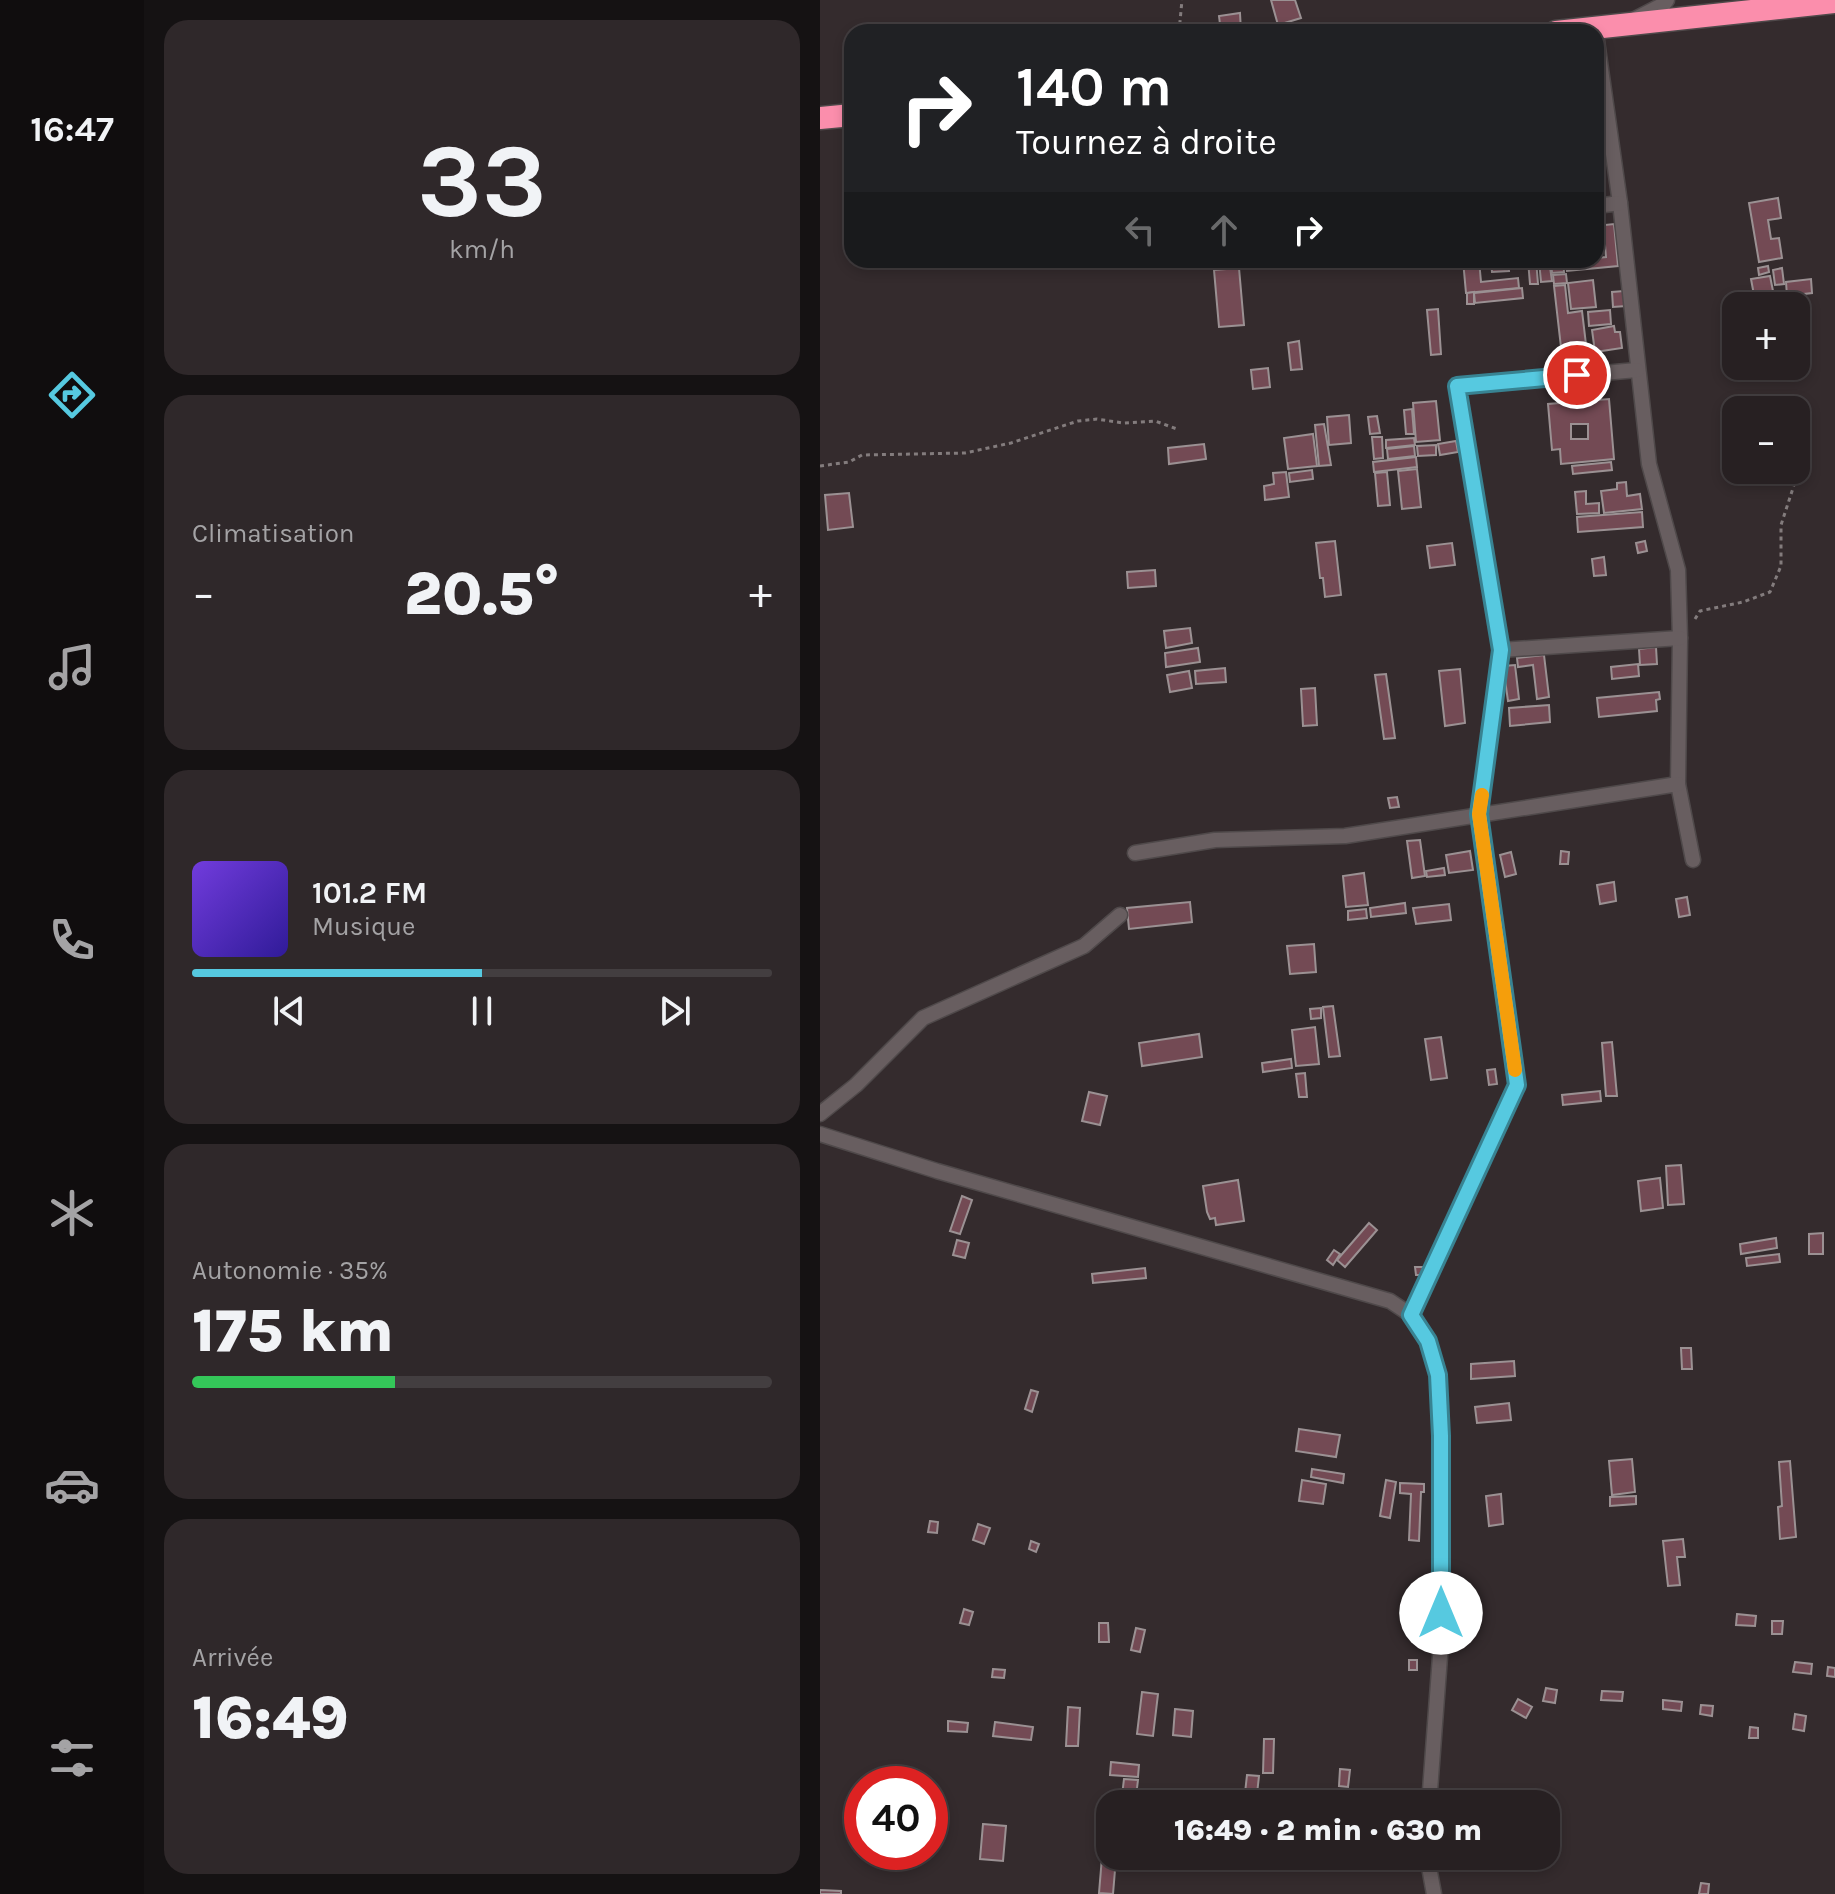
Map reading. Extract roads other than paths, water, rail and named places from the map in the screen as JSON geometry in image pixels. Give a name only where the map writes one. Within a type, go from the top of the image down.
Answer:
[{"type":"highway","points":[[1604,26],[1835,2]]},
{"type":"highway","points":[[820,118],[844,116]]},
{"type":"street","points":[[1624,24],[1667,0]]},
{"type":"street","points":[[1604,90],[1620,203],[1649,464],[1678,570],[1678,784],[1693,860]]},
{"type":"street","points":[[1604,205],[1620,203]]},
{"type":"street","points":[[1411,1315],[1517,1085],[1479,814],[1501,650],[1457,386],[1637,370]]},
{"type":"street","points":[[1501,650],[1680,638]]},
{"type":"street","points":[[1135,853],[1215,840],[1345,836],[1678,784]]},
{"type":"street","points":[[820,1114],[856,1085],[923,1018],[1084,946],[1120,915]]},
{"type":"street","points":[[820,1134],[937,1171],[1390,1301],[1411,1315],[1428,1341],[1438,1375],[1441,1436],[1441,1643],[1430,1790]]},
{"type":"street","points":[[1430,1870],[1434,1894]]}]
